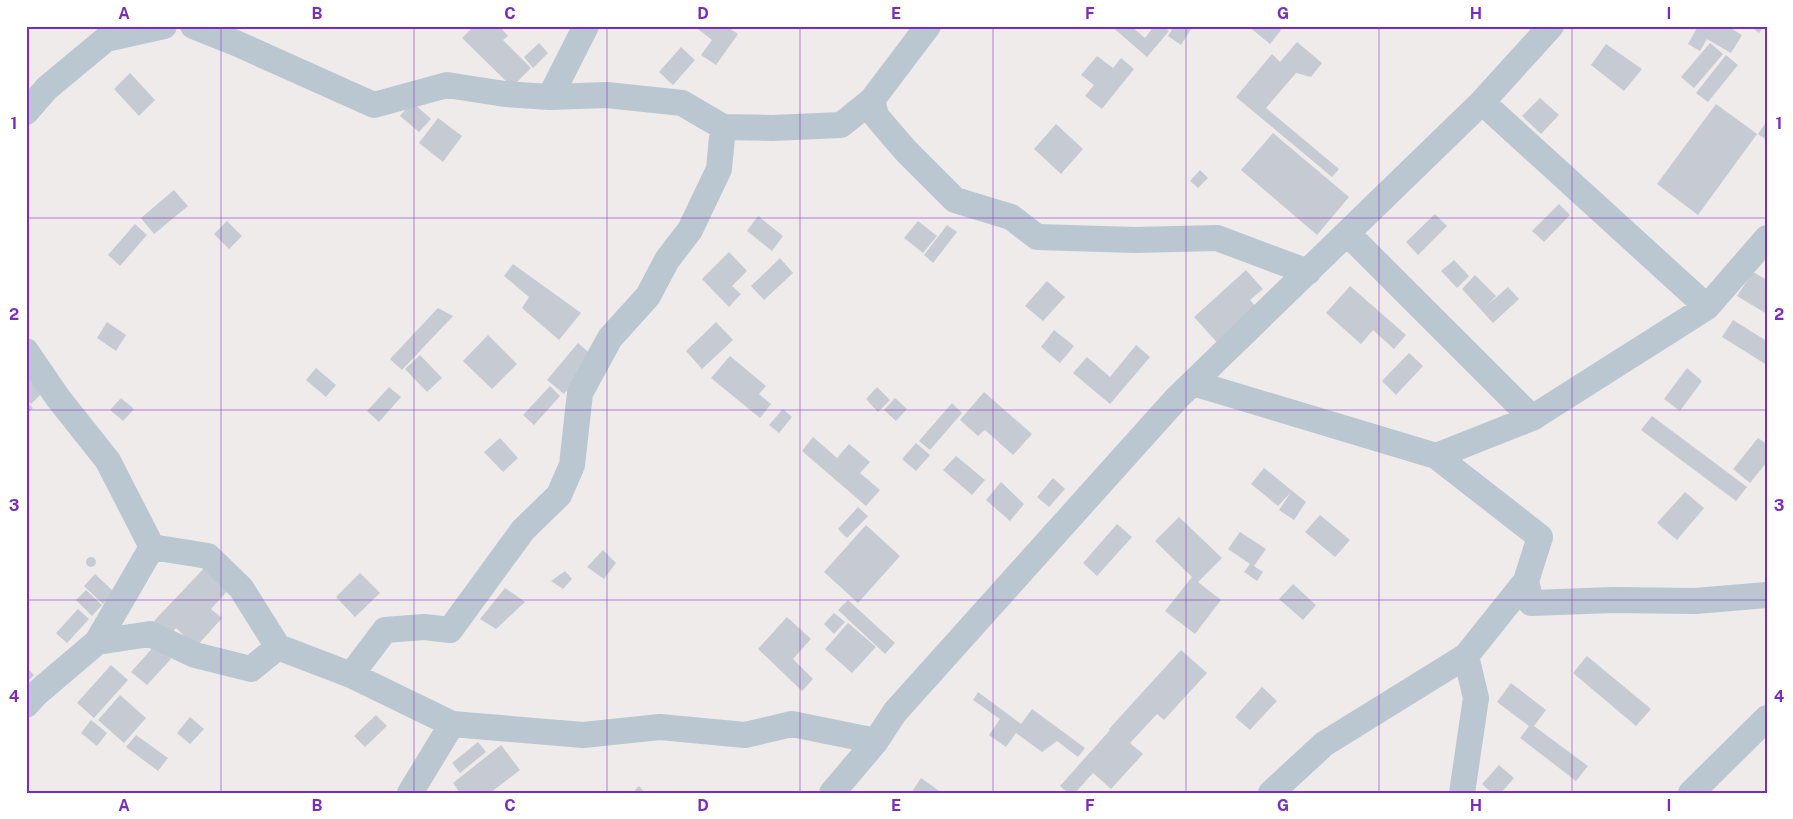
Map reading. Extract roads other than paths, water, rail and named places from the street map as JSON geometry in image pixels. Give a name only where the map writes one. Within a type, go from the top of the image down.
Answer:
[{"type":"street","points":[[26,112],[47,88],[106,39],[164,26]]},
{"type":"street","points":[[193,26],[238,44],[374,105],[447,86],[505,94],[550,97],[607,95],[682,102],[723,127],[772,128],[841,125],[872,100],[928,26]]},
{"type":"street","points":[[550,97],[586,26]]},
{"type":"street","points":[[832,793],[876,741],[895,712],[1177,398],[1482,102],[1552,26]]},
{"type":"street","points":[[872,100],[876,116],[906,151],[955,200],[1011,217],[1037,237],[1135,240],[1217,238],[1308,272]]},
{"type":"street","points":[[1482,102],[1707,307]]},
{"type":"street","points":[[351,675],[385,630],[424,627],[450,630],[523,530],[559,495],[572,465],[580,393],[610,338],[648,296],[667,260],[690,230],[719,169],[723,127]]},
{"type":"street","points":[[1348,234],[1532,418]]},
{"type":"street","points":[[1436,456],[1532,418],[1707,307],[1767,238]]},
{"type":"street","points":[[26,352],[58,398],[108,461],[152,547]]},
{"type":"street","points":[[1193,383],[1436,456],[1540,537],[1526,582],[1466,656],[1324,744],[1271,793]]},
{"type":"street","points":[[152,547],[208,556],[241,588],[278,647],[351,675],[452,724],[583,735],[660,727],[745,736],[792,724],[876,741]]},
{"type":"street","points":[[26,705],[36,693],[96,642],[152,547]]},
{"type":"street","points":[[1526,582],[1530,603],[1613,600],[1695,601],[1767,595]]},
{"type":"street","points":[[96,642],[150,634],[195,654],[251,668],[278,647]]},
{"type":"street","points":[[1462,793],[1476,698],[1466,656]]},
{"type":"street","points":[[1691,793],[1767,718]]},
{"type":"street","points":[[410,793],[452,724]]}]
